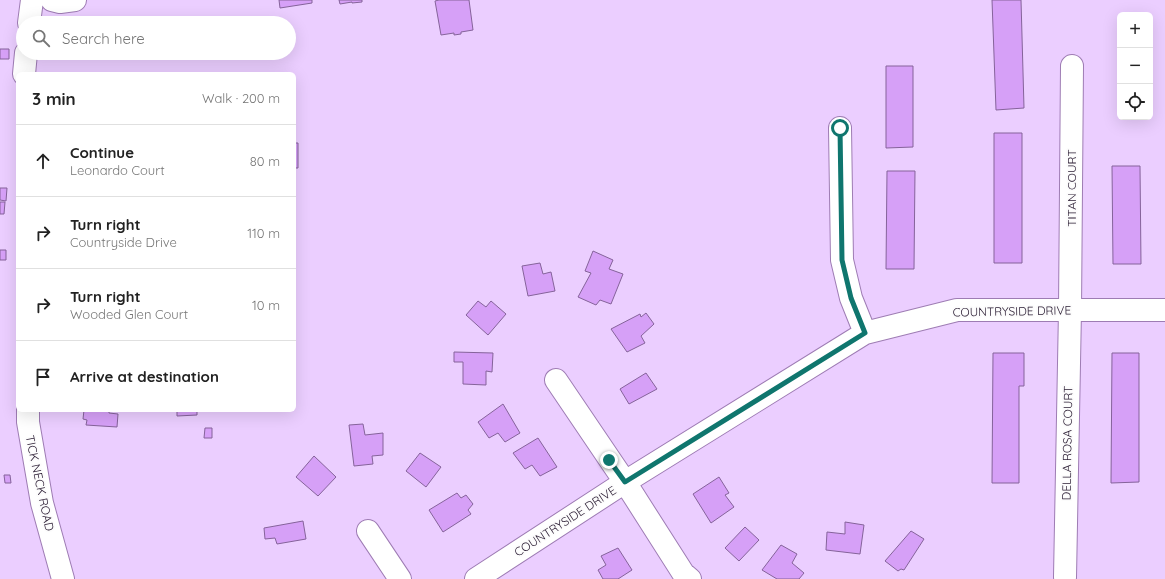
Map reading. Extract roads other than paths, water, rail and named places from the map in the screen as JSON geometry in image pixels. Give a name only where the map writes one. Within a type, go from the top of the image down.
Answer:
[{"type":"street","points":[[30,16],[32,0]]},
{"type":"street","points":[[52,0],[60,2],[75,0]]},
{"type":"street","points":[[24,72],[25,60]]},
{"type":"street","name":"TITAN COURT","points":[[1070,310],[1072,66]]},
{"type":"street","points":[[840,128],[842,260],[851,298],[865,333]]},
{"type":"street","name":"COUNTRYSIDE DRIVE","points":[[476,579],[625,482],[865,333],[957,310],[1165,310]]},
{"type":"street","name":"DELLA ROSA COURT","points":[[1065,577],[1070,310]]},
{"type":"street","points":[[556,380],[625,482],[683,573],[690,579]]},
{"type":"street","name":"TICK NECK ROAD","points":[[28,412],[28,422],[42,503],[63,579]]},
{"type":"street","points":[[368,531],[400,579]]}]
